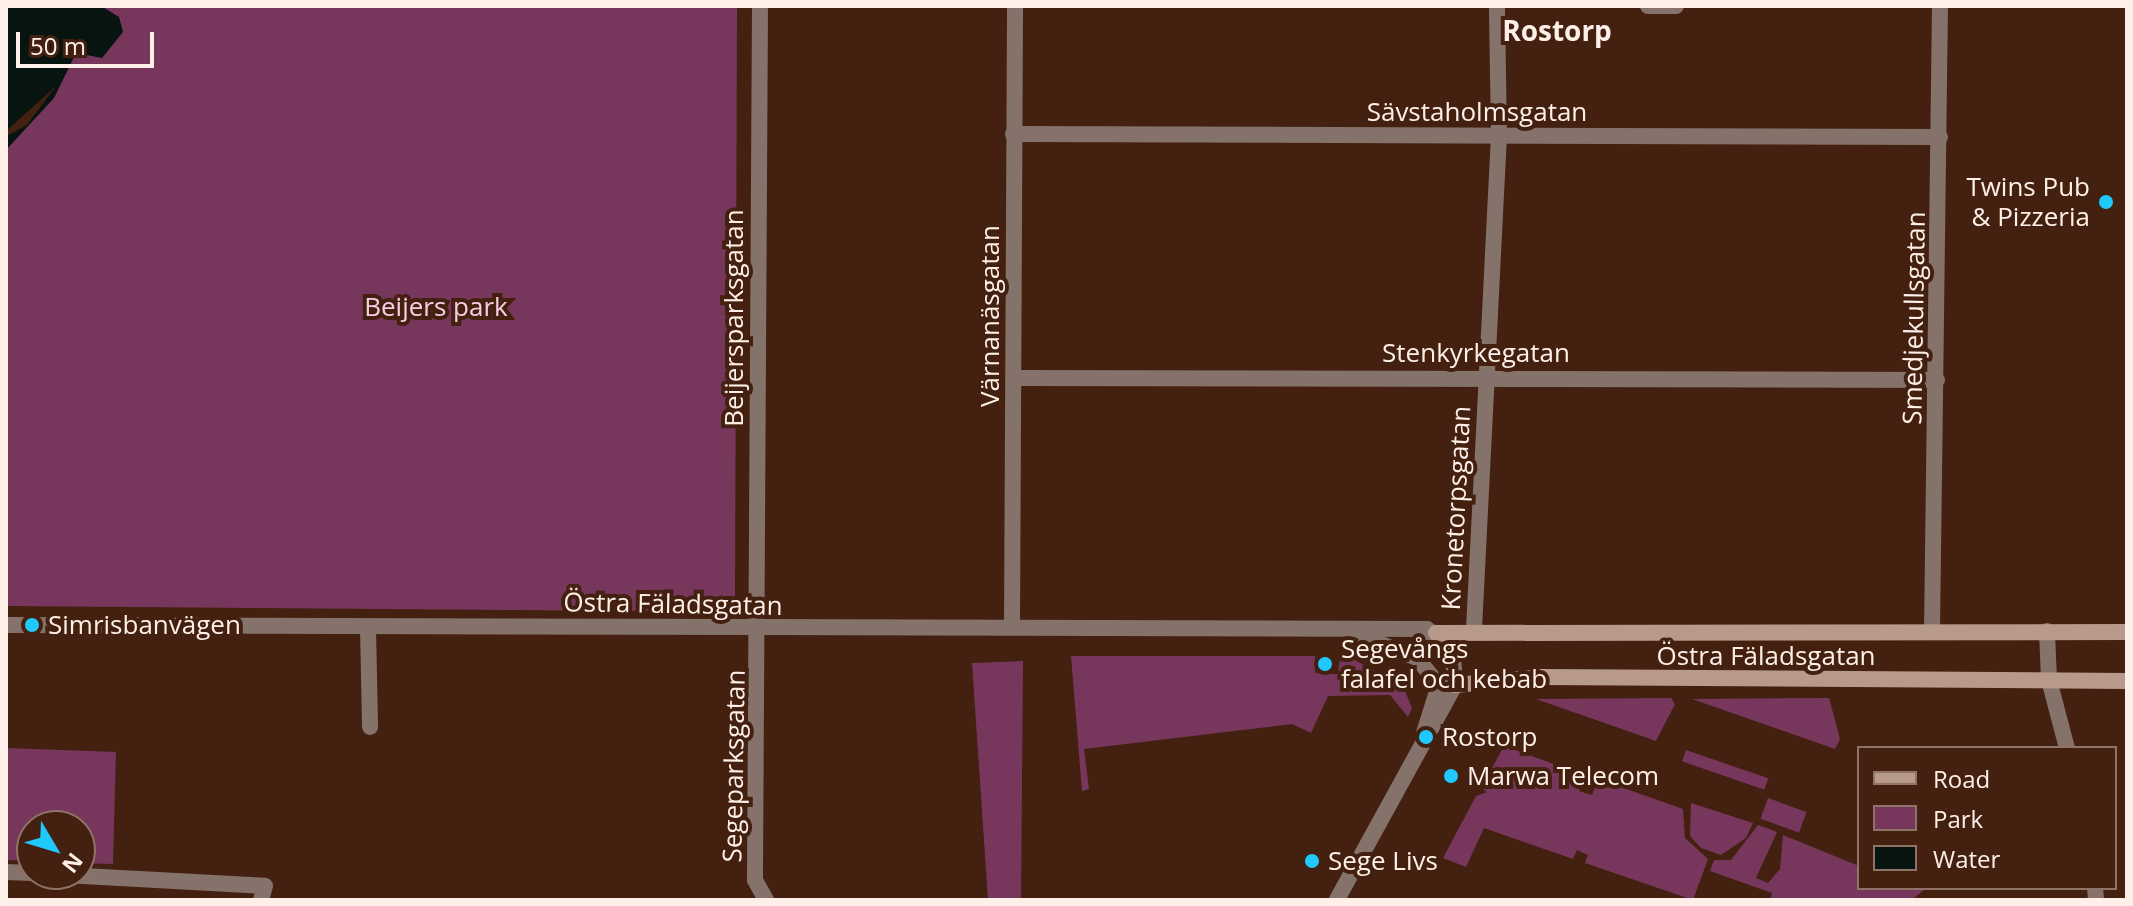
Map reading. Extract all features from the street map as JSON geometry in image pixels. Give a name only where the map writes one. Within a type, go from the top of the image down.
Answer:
[{"type":"street","name":"Beijersparksgatan","points":[[760,6],[761,630]]},
{"type":"street","name":"Värnanäsgatan","points":[[1012,627],[1015,6]]},
{"type":"street","name":"Kronetorpsgatan","points":[[1474,629],[1499,137],[1497,6]]},
{"type":"street","points":[[1648,6],[1676,6]]},
{"type":"street","name":"Smedjekullsgatan","points":[[1932,631],[1940,6]]},
{"type":"street","name":"Sävstaholmsgatan","points":[[1013,134],[1940,137]]},
{"type":"street","name":"Stenkyrkegatan","points":[[1015,378],[1487,376],[1937,380]]},
{"type":"street","name":"Östra Fäladsgatan","points":[[6,625],[761,630],[1012,627],[1339,629],[1436,633],[1474,629],[2127,632]]},
{"type":"street","points":[[368,628],[370,727]]},
{"type":"street","name":"Östra Fäladsgatan","points":[[1339,629],[1420,659]]},
{"type":"street","name":"Segeparksgatan","points":[[761,630],[755,880],[766,900]]},
{"type":"street","points":[[2047,631],[2049,680],[2066,746]]},
{"type":"street","name":"Kronetorpsgatan","points":[[1436,633],[1452,647],[1447,685]]},
{"type":"street","points":[[1337,900],[1420,745],[1447,685],[1420,659],[1436,633]]},
{"type":"street","name":"Östra Fäladsgatan","points":[[1447,685],[1542,677],[2127,681]]},
{"type":"street","points":[[96,878],[263,893]]},
{"type":"green space","name":"Beijers park","points":[[6,6],[737,6],[735,596],[709,609],[631,611],[6,606]]},
{"type":"green space","points":[[1071,656],[1315,656],[1315,673],[1338,674],[1340,657],[1349,657],[1403,686],[1412,708],[1408,717],[1390,695],[1328,696],[1311,733],[1292,724],[1084,749],[1089,789],[1082,791]]},
{"type":"green space","points":[[1023,661],[1021,900],[988,900],[972,663]]},
{"type":"green space","points":[[1671,698],[1675,704],[1656,741],[1536,699]]},
{"type":"green space","points":[[1829,698],[1840,739],[1835,749],[1692,699]]},
{"type":"green space","points":[[1504,746],[1584,775],[1579,791],[1592,795],[1598,779],[1683,809],[1685,838],[1708,859],[1693,900],[1585,863],[1588,855],[1577,850],[1573,859],[1484,828],[1466,867],[1443,858],[1476,796],[1487,792],[1481,788]]},
{"type":"green space","points":[[6,748],[116,752],[113,864],[96,863],[96,810],[16,810],[16,860],[6,860]]},
{"type":"green space","points":[[1686,750],[1768,778],[1764,790],[1682,761]]},
{"type":"green space","points":[[1768,798],[1807,812],[1799,833],[1760,819]]},
{"type":"green space","points":[[1691,803],[1753,823],[1746,838],[1721,855],[1701,848],[1690,836]]},
{"type":"green space","points":[[1758,825],[1777,832],[1756,878],[1768,883],[1780,869],[1783,835],[1857,865],[1857,890],[1924,890],[1912,900],[1770,900],[1772,893],[1710,871],[1714,860],[1731,860]]},
{"type":"water","points":[[6,6],[101,6],[119,17],[123,32],[102,58],[76,53],[54,98],[6,150]]},
{"type":"pier","points":[[56,86],[27,125],[7,136],[6,131]]},
{"type":"place","name":"Twins Pub & Pizzeria","points":[[2106,202]]},
{"type":"place","name":"Simrisbanvägen","points":[[32,625]]},
{"type":"place","name":"Segevångs falafel och kebab","points":[[1325,664]]},
{"type":"place","name":"Rostorp","points":[[1426,737]]},
{"type":"place","name":"Marwa Telecom","points":[[1451,776]]},
{"type":"place","name":"Sege Livs","points":[[1312,861]]},
{"type":"district","name":"Rostorp","points":[[1557,30]]}]
